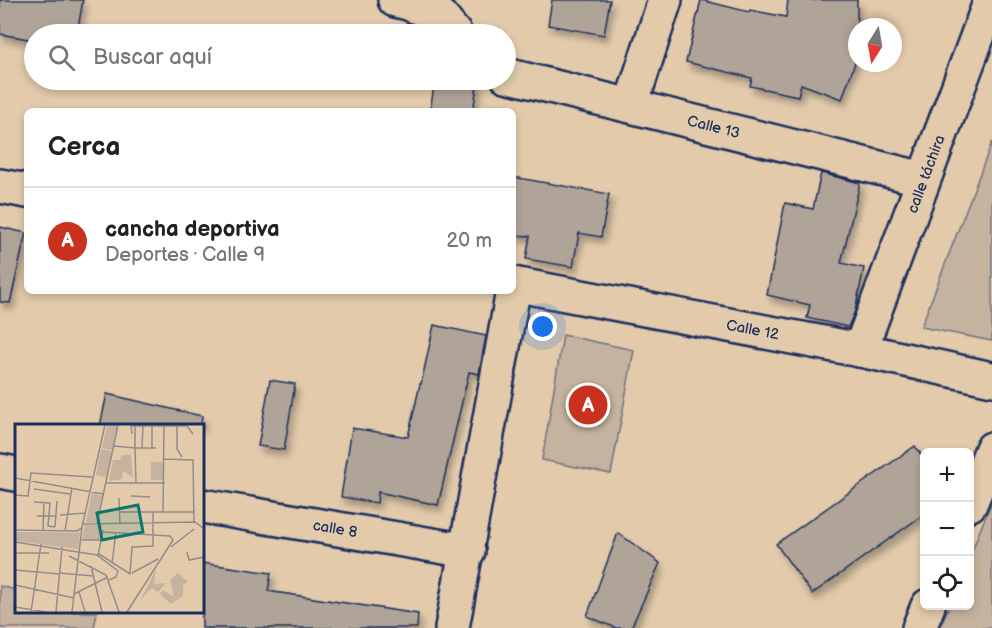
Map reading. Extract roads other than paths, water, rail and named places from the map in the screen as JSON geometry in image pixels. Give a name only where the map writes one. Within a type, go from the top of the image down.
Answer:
[{"type":"street","points":[[395,0],[441,17],[447,24]]},
{"type":"street","points":[[631,105],[665,0]]},
{"type":"street","name":"calle táchira","points":[[860,350],[991,0]]},
{"type":"street","name":"Calle 13","points":[[516,77],[923,179]]},
{"type":"street","points":[[0,186],[24,190]]},
{"type":"street","name":"Calle 12","points":[[516,288],[860,350],[992,379]]},
{"type":"street","points":[[452,628],[468,551],[512,294]]},
{"type":"street","points":[[970,502],[992,449]]},
{"type":"street","points":[[0,471],[15,474]]},
{"type":"street","name":"calle 8","points":[[204,506],[468,551]]},
{"type":"street","points":[[919,628],[926,610]]},
{"type":"place","name":"cancha deportiva","points":[[588,405]]}]
